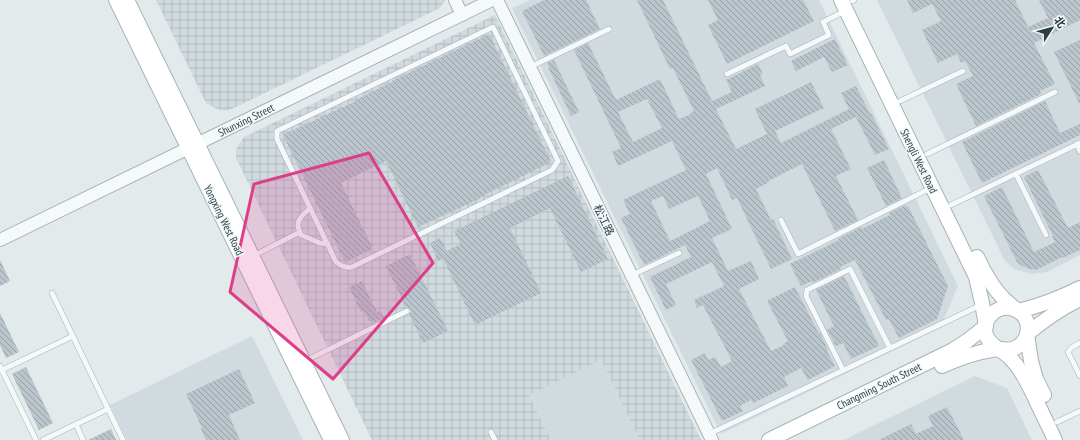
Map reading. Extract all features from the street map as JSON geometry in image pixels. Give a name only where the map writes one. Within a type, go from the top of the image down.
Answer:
[{"type":"main road","name":"Yongxing West Road","points":[[116,0],[253,256],[342,440]]},
{"type":"main road","name":"Yongxing West Road","points":[[127,0],[193,146],[332,440]]},
{"type":"main road","name":"Shengli West Road","points":[[849,2],[985,273],[1003,298],[1018,311]]},
{"type":"main road","name":"Shengli West Road","points":[[849,2],[932,187],[976,277],[986,326]]},
{"type":"main road","points":[[1018,311],[1062,297],[1080,288]]},
{"type":"main road","points":[[999,348],[1008,350],[1016,348],[1023,342],[1027,334],[1053,314],[1066,305],[1080,299]]},
{"type":"main road","points":[[1055,440],[1021,372],[1012,359],[995,346],[986,335],[986,326],[990,316],[998,310],[1008,308],[1018,311],[1024,317],[1027,325],[1031,360],[1036,379],[1066,440]]},
{"type":"main road","name":"Changming South Street","points":[[769,440],[953,350],[986,326]]},
{"type":"main road","name":"Changming South Street","points":[[790,440],[957,358],[999,348]]},
{"type":"street","points":[[455,0],[462,15]]},
{"type":"street","name":"Shunxing Street","points":[[0,240],[492,0]]},
{"type":"street","name":"松江路","points":[[497,0],[710,437]]},
{"type":"lane","points":[[727,74],[786,46],[790,54],[829,35],[823,22],[849,2]]},
{"type":"lane","points":[[493,27],[558,161],[552,170],[352,267],[346,268],[336,262],[328,244],[277,139],[277,131],[493,27]]},
{"type":"lane","points":[[530,67],[609,29]]},
{"type":"lane","points":[[900,101],[963,70]]},
{"type":"lane","points":[[926,154],[1055,92]]},
{"type":"lane","points":[[951,205],[1078,144],[1080,151]]},
{"type":"lane","points":[[1016,174],[1046,235]]},
{"type":"lane","points":[[781,220],[798,254],[932,187]]},
{"type":"lane","points":[[310,208],[298,222],[298,229],[301,235],[311,240],[328,244]]},
{"type":"lane","points":[[253,256],[300,232]]},
{"type":"lane","points":[[631,276],[679,253]]},
{"type":"lane","points":[[843,370],[806,296],[807,290],[850,269],[890,348]]},
{"type":"lane","points":[[52,293],[123,440]]},
{"type":"lane","points":[[710,437],[843,370],[982,304]]},
{"type":"lane","points":[[304,361],[407,311]]},
{"type":"lane","points":[[36,440],[1,369],[72,336]]},
{"type":"lane","points":[[1080,343],[1071,348],[1068,352],[1080,376]]},
{"type":"lane","points":[[43,440],[108,409]]},
{"type":"lane","points":[[1057,422],[1080,411]]},
{"type":"lane","points":[[76,424],[83,440]]},
{"type":"lane","points":[[491,432],[495,440]]},
{"type":"highlighted area","points":[[369,153],[433,263],[333,379],[230,292],[254,184]]},
{"type":"shaded area","points":[[156,0],[445,0],[440,8],[232,109],[225,111],[217,109],[206,103]]},
{"type":"shaded area","points":[[530,0],[819,0],[958,286],[940,328],[721,434],[512,8]]},
{"type":"shaded area","points":[[877,0],[1080,0],[1080,255],[1047,272],[1032,274],[1014,269],[1005,261]]},
{"type":"shaded area","points":[[495,15],[701,440],[640,440],[601,360],[529,395],[551,440],[372,440],[236,158],[237,147],[244,137]]},
{"type":"shaded area","points":[[252,336],[303,440],[127,440],[110,405]]},
{"type":"shaded area","points":[[601,360],[640,440],[551,440],[529,395]]},
{"type":"shaded area","points":[[975,376],[1007,388],[1032,440],[844,440]]},
{"type":"building","points":[[544,0],[586,0],[600,29],[544,56],[522,11]]},
{"type":"building","points":[[637,0],[663,0],[712,101],[732,92],[726,80],[758,64],[763,74],[760,75],[765,86],[716,109],[736,149],[767,134],[755,109],[811,82],[824,108],[775,131],[781,143],[849,109],[841,93],[856,86],[889,149],[875,155],[856,117],[831,129],[851,169],[836,176],[858,220],[835,231],[802,164],[768,181],[769,182],[756,189],[771,220],[773,219],[792,259],[771,269],[737,198],[732,200],[717,168],[706,174],[732,229],[712,238],[728,271],[751,261],[759,279],[739,289],[771,351],[784,345],[783,344],[788,341],[767,301],[795,287],[819,334],[820,333],[835,366],[808,380],[801,368],[784,377],[788,386],[753,403],[751,400],[740,406],[743,411],[722,421],[691,360],[705,353],[708,360],[715,357],[721,367],[732,361],[703,305],[697,308],[694,300],[724,286],[712,262],[666,284],[676,305],[666,310],[650,277],[691,257],[685,245],[644,265],[621,218],[630,214],[623,200],[686,170],[672,141],[618,166],[612,152],[621,148],[574,50],[588,43],[616,100],[660,79],[679,119],[691,114],[690,113],[694,111],[673,68],[670,69]],"holes":[[[647,99],[662,128],[633,142],[618,112]],[[663,196],[669,209],[698,196],[710,221],[670,241],[651,201]]]},
{"type":"building","points":[[708,0],[803,0],[814,21],[727,64],[708,25],[718,20]]},
{"type":"building","points":[[907,0],[1015,0],[1028,27],[1048,18],[1039,0],[1080,0],[1080,20],[1034,43],[1055,84],[1040,91],[1041,94],[976,126],[956,84],[973,76],[965,61],[961,63],[957,54],[938,63],[922,30],[941,21],[932,4],[913,13]]},
{"type":"building","points":[[489,34],[551,162],[480,197],[481,198],[418,227],[386,161],[341,183],[373,249],[345,262],[283,135],[356,101],[392,81]]},
{"type":"building","points":[[835,39],[848,65],[832,72],[824,57],[796,71],[791,61]]},
{"type":"building","points":[[1080,40],[1080,105],[1054,52]]},
{"type":"building","points":[[554,60],[579,112],[571,116],[548,67],[547,63]]},
{"type":"building","points":[[1045,101],[1060,133],[1080,124],[1080,135],[982,183],[962,142]]},
{"type":"building","points":[[884,160],[902,198],[886,206],[867,168]]},
{"type":"building","points":[[1038,170],[1068,228],[1080,222],[1080,250],[1036,270],[1029,269],[1017,262],[984,196],[1002,187],[1034,252],[1055,242],[1024,177]]},
{"type":"building","points":[[568,176],[608,259],[581,272],[550,208],[510,228],[541,293],[475,325],[443,258],[438,261],[430,243],[440,238],[447,251],[461,244],[454,231]]},
{"type":"building","points":[[906,205],[907,207],[908,206],[948,286],[937,319],[899,338],[889,319],[886,320],[855,260],[840,267],[841,269],[812,283],[812,281],[801,286],[790,264],[839,240],[838,239],[861,227],[862,229],[890,215],[889,213]]},
{"type":"building","points":[[410,254],[448,331],[423,343],[409,314],[411,310],[406,307],[386,266]]},
{"type":"building","points":[[0,260],[10,281],[0,286]]},
{"type":"building","points":[[844,276],[879,346],[851,359],[843,343],[836,346],[827,330],[834,326],[816,290]]},
{"type":"building","points":[[362,281],[377,312],[381,311],[384,318],[376,322],[369,321],[364,311],[361,312],[349,287]]},
{"type":"building","points":[[0,313],[19,352],[6,358],[0,345]]},
{"type":"building","points":[[26,367],[53,423],[39,430],[12,374]]},
{"type":"building","points":[[239,369],[255,403],[229,415],[240,440],[206,440],[186,394]]},
{"type":"building","points":[[947,407],[964,440],[879,440],[911,424],[916,434],[933,426],[928,416]]},
{"type":"building","points":[[111,429],[116,440],[88,440]]}]
